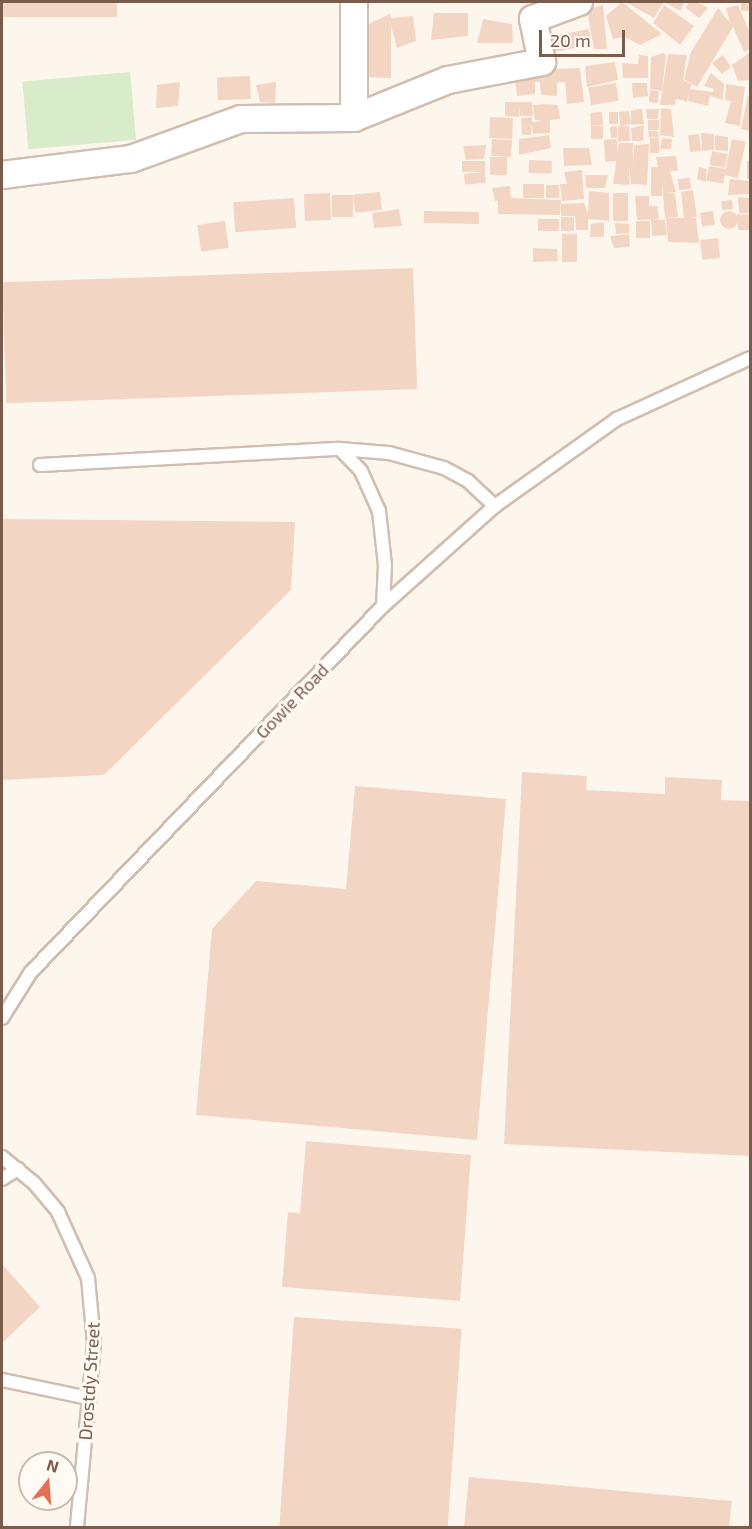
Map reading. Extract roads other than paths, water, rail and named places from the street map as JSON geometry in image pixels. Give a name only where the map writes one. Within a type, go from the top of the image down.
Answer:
[{"type":"street","points":[[354,2],[354,118]]},
{"type":"street","points":[[2,175],[131,159],[241,119],[354,118],[448,80],[542,62],[533,19],[579,2]]},
{"type":"lane","name":"Gowie Road","points":[[2,1018],[31,972],[57,944],[383,606],[495,506],[617,419],[750,358]]},
{"type":"lane","points":[[340,449],[361,471],[379,511],[384,555],[383,606]]},
{"type":"lane","points":[[40,465],[340,449],[389,453],[444,468],[468,481],[495,506]]},
{"type":"lane","name":"Drostdy Street","points":[[2,1157],[18,1169],[58,1212],[88,1278],[94,1343],[76,1527]]},
{"type":"lane","points":[[2,1179],[18,1169]]},
{"type":"lane","points":[[2,1380],[89,1398]]}]
